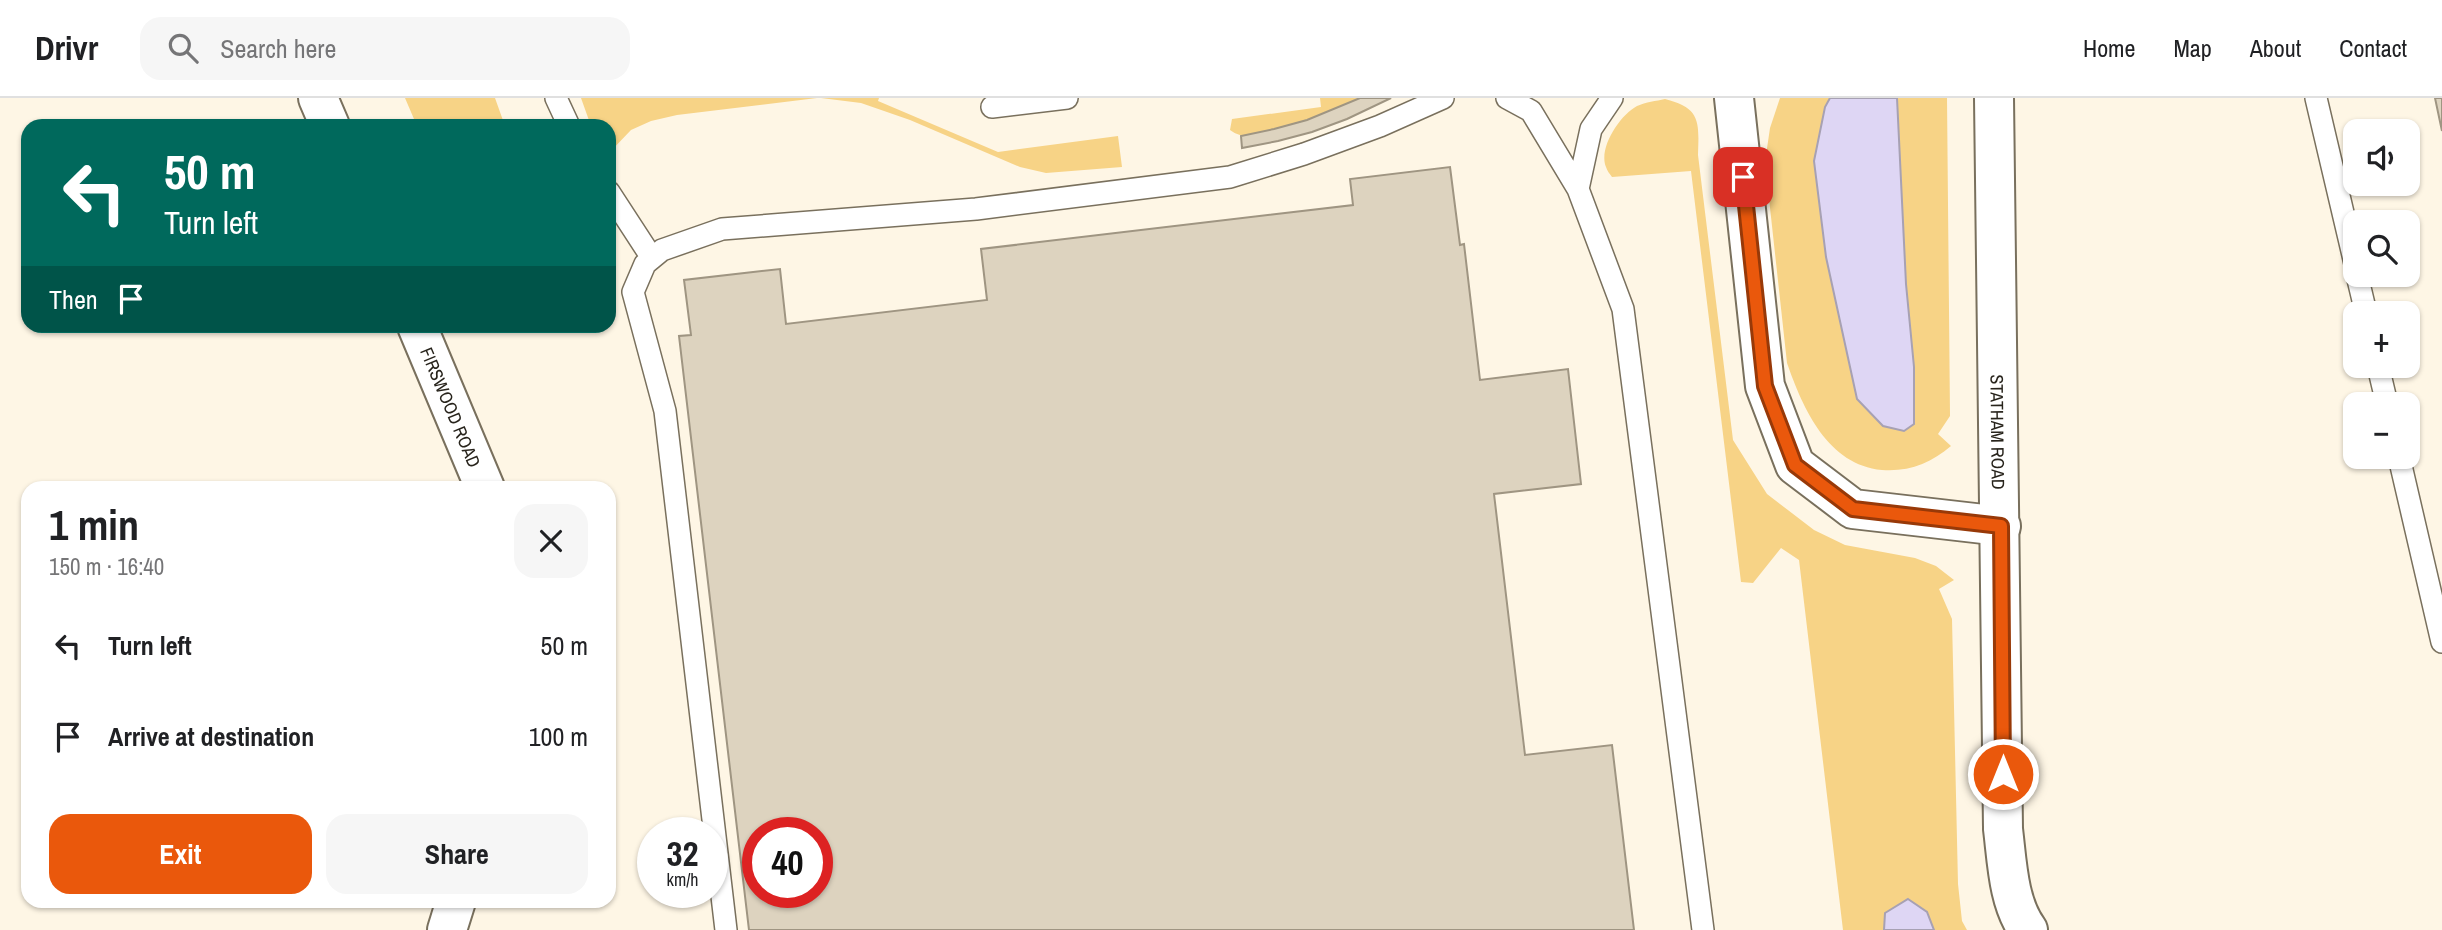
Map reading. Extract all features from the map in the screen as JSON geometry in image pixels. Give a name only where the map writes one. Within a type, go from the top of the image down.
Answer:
[{"type":"street","points":[[318,98],[327,119]]},
{"type":"street","points":[[1734,98],[1765,386],[1795,465],[1853,509],[2001,526]]},
{"type":"street","name":"STATHAM ROAD","points":[[1994,98],[2003,829],[2009,879],[2022,922],[2028,930]]},
{"type":"street","name":"FIRSWOOD ROAD","points":[[420,333],[482,481]]},
{"type":"street","points":[[447,930],[454,908]]},
{"type":"lane","points":[[556,98],[566,119]]},
{"type":"lane","points":[[992,107],[1067,98]]},
{"type":"lane","points":[[726,930],[665,411],[633,292],[645,264],[662,250],[722,229],[976,209],[1230,177],[1304,155],[1443,98]]},
{"type":"lane","points":[[1507,98],[1531,111],[1578,189],[1623,309],[1703,930]]},
{"type":"lane","points":[[1578,189],[1591,128],[1612,98]]},
{"type":"lane","points":[[2316,98],[2343,213]]},
{"type":"lane","points":[[616,203],[652,258]]},
{"type":"lane","points":[[2402,469],[2442,642]]},
{"type":"shaded area","points":[[405,98],[495,98],[502,119],[414,119]]},
{"type":"shaded area","points":[[581,98],[817,98],[677,115],[651,121],[631,130],[616,146],[616,119],[588,119]]},
{"type":"shaded area","points":[[821,98],[879,98],[878,101],[998,152],[1118,136],[1122,167],[1046,173],[1020,167],[910,120],[861,103]]},
{"type":"shaded area","points":[[1320,98],[1360,98],[1264,133],[1240,135],[1230,130],[1232,119],[1321,107]]},
{"type":"shaded area","points":[[1780,98],[1830,98],[1825,107],[1814,161],[1826,257],[1857,399],[1883,426],[1914,424],[1914,367],[1906,284],[1897,98],[1947,98],[1950,416],[1938,434],[1951,446],[1919,465],[1882,470],[1863,466],[1847,458],[1820,432],[1793,381],[1787,363],[1765,162],[1770,128]]},
{"type":"shaded area","points":[[1830,98],[1897,98],[1906,284],[1914,367],[1914,424],[1904,431],[1883,426],[1857,399],[1826,257],[1814,161],[1825,107]]},
{"type":"shaded area","points":[[1665,99],[1692,112],[1697,125],[1698,155],[1733,440],[1767,494],[1814,530],[1845,545],[1915,558],[1936,566],[1954,580],[1939,589],[1952,619],[1958,884],[1962,921],[1967,930],[1934,930],[1927,912],[1885,913],[1884,930],[1843,930],[1799,560],[1781,548],[1753,583],[1741,582],[1691,171],[1612,177],[1604,159],[1612,133],[1630,110]]},
{"type":"shaded area","points":[[1908,899],[1927,912],[1934,930],[1884,930],[1885,913]]},
{"type":"building","points":[[1360,98],[1391,98],[1312,132],[1242,148],[1241,136],[1307,120]]},
{"type":"building","points":[[2435,98],[2442,98],[2442,131]]},
{"type":"building","points":[[1450,167],[1460,245],[1464,244],[1480,380],[1568,369],[1581,484],[1494,494],[1525,755],[1612,745],[1634,930],[749,930],[746,908],[833,908],[833,817],[742,817],[742,871],[679,336],[691,335],[684,280],[780,269],[786,324],[987,300],[981,249],[1353,205],[1350,179]]},
{"type":"route","points":[[1743,177],[1765,386],[1795,465],[1853,509],[2001,526],[2003,774]]}]
